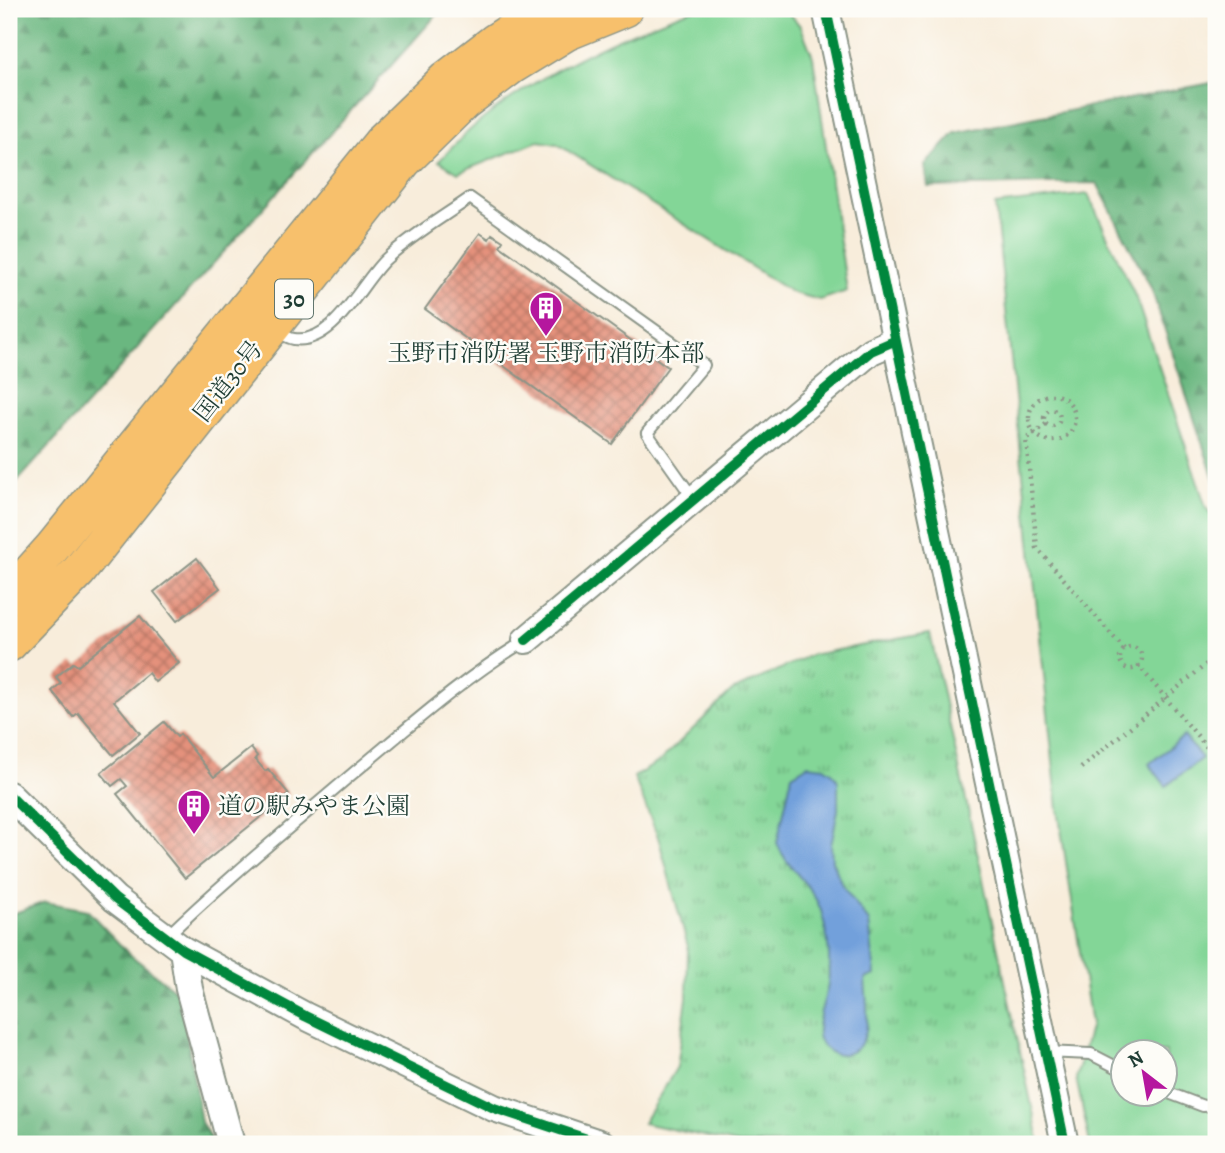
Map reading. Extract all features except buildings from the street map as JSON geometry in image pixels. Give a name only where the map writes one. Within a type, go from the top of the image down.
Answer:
[{"type":"highway","name":"国道30号","points":[[9,644],[79,571],[383,140],[446,79],[494,42],[545,9]]},
{"type":"highway","name":"国道30号","points":[[9,596],[258,319],[404,161],[464,102],[512,66],[566,33],[625,9]]},
{"type":"street","points":[[826,9],[1065,1144]]},
{"type":"street","points":[[526,640],[871,351],[894,341]]},
{"type":"street","points":[[9,795],[115,899],[175,944],[305,1016],[482,1103],[602,1144]]},
{"type":"street","points":[[175,944],[231,1144]]},
{"type":"lane","points":[[258,319],[292,340],[307,339],[322,331],[338,319],[386,258],[470,198],[704,365],[647,433],[694,498]]},
{"type":"lane","points":[[175,944],[208,897],[439,701],[483,666],[526,640]]},
{"type":"lane","points":[[1045,1052],[1091,1054],[1110,1064]]},
{"type":"lane","points":[[1180,1097],[1203,1106],[1216,1105]]},
{"type":"path","points":[[1047,396],[1055,396],[1069,403],[1073,409],[1074,423],[1066,435],[1060,439],[1046,440],[1034,433],[1028,419],[1034,404],[1047,396]]},
{"type":"path","points":[[1046,424],[1026,439],[1037,548],[1124,649]]},
{"type":"path","points":[[1131,647],[1140,652],[1142,659],[1138,665],[1132,668],[1123,665],[1121,656],[1124,649],[1131,647]]},
{"type":"path","points":[[1081,768],[1216,656]]},
{"type":"path","points":[[1138,665],[1216,758]]},
{"type":"green space","points":[[9,9],[442,9],[9,491]]},
{"type":"green space","points":[[694,9],[786,9],[801,27],[813,57],[847,291],[820,300],[793,293],[557,144],[538,141],[458,173],[439,161],[463,136],[502,104],[554,71],[609,43]]},
{"type":"green space","points":[[1216,82],[1216,485],[1151,288],[1097,183],[928,187],[925,165],[955,133]]},
{"type":"green space","points":[[1088,194],[1136,298],[1206,507],[1216,522],[1216,1144],[1090,1144],[1076,1078],[1091,1024],[1058,810],[995,205]]},
{"type":"green space","points":[[930,633],[1040,1144],[740,1144],[643,1123],[677,1067],[687,998],[688,947],[659,840],[634,777],[660,761],[732,691],[811,655]]},
{"type":"green space","points":[[45,902],[87,910],[128,953],[180,994],[201,1122],[214,1144],[9,1144],[9,915]]},
{"type":"water","points":[[1184,736],[1202,758],[1166,786],[1149,764]]},
{"type":"water","points":[[808,765],[824,767],[833,773],[838,781],[838,810],[831,845],[832,861],[842,885],[869,922],[875,975],[865,979],[865,1034],[855,1050],[842,1055],[826,1049],[818,1035],[829,966],[822,914],[813,894],[781,853],[777,843],[792,775]]},
{"type":"cycle path","points":[[826,9],[1065,1144]]},
{"type":"cycle path","points":[[526,640],[871,351],[894,341]]},
{"type":"cycle path","points":[[9,795],[115,899],[183,950],[305,1016],[494,1108],[602,1144]]},
{"type":"place","name":"玉野市消防署 玉野市消防本部","points":[[546,338]]},
{"type":"place","name":"道の駅みやま公園","points":[[194,836]]}]
